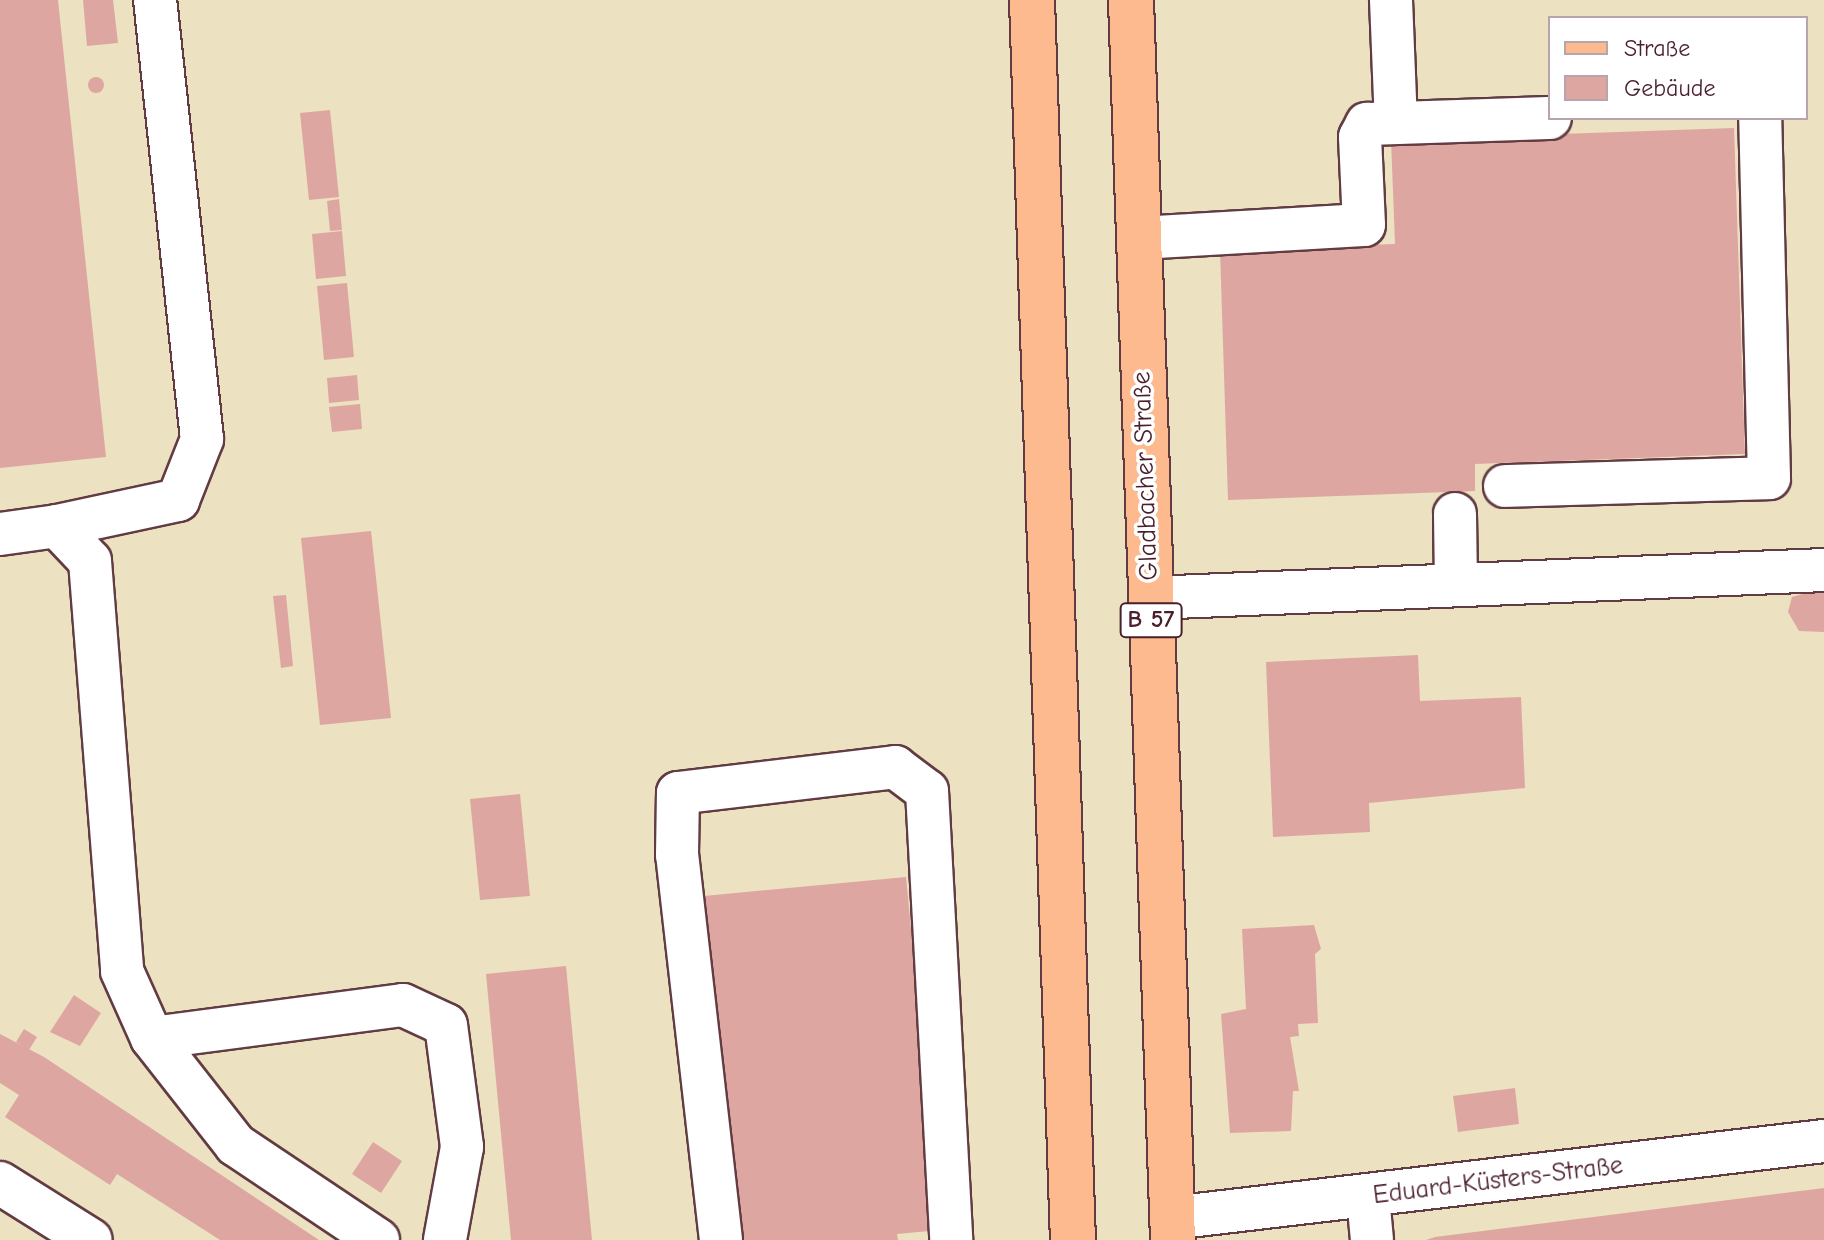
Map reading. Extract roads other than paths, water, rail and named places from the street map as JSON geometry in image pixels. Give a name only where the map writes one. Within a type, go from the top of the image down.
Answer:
[{"type":"main road","points":[[1032,0],[1073,1240]]},
{"type":"main road","name":"Gladbacher Straße","points":[[1131,0],[1172,1229]]},
{"type":"street","points":[[0,534],[57,526],[178,500],[202,439],[155,0]]},
{"type":"street","points":[[1391,0],[1396,123]]},
{"type":"street","points":[[1139,238],[1364,225],[1360,137],[1367,124],[1548,118]]},
{"type":"street","points":[[1505,486],[1769,478],[1760,120]]},
{"type":"street","points":[[1455,514],[1456,582]]},
{"type":"street","points":[[57,526],[90,561],[122,971],[152,1038],[236,1145],[378,1240]]},
{"type":"street","points":[[1151,598],[1456,582],[1824,570]]},
{"type":"street","points":[[721,1240],[677,855],[678,793],[895,767],[927,791],[951,1240]]},
{"type":"street","points":[[152,1038],[403,1005],[446,1025],[462,1147],[445,1240]]},
{"type":"street","name":"Eduard-Küsters-Straße","points":[[1172,1229],[1368,1197],[1824,1141]]},
{"type":"street","points":[[0,1183],[91,1240]]},
{"type":"street","points":[[1368,1197],[1372,1240]]}]
